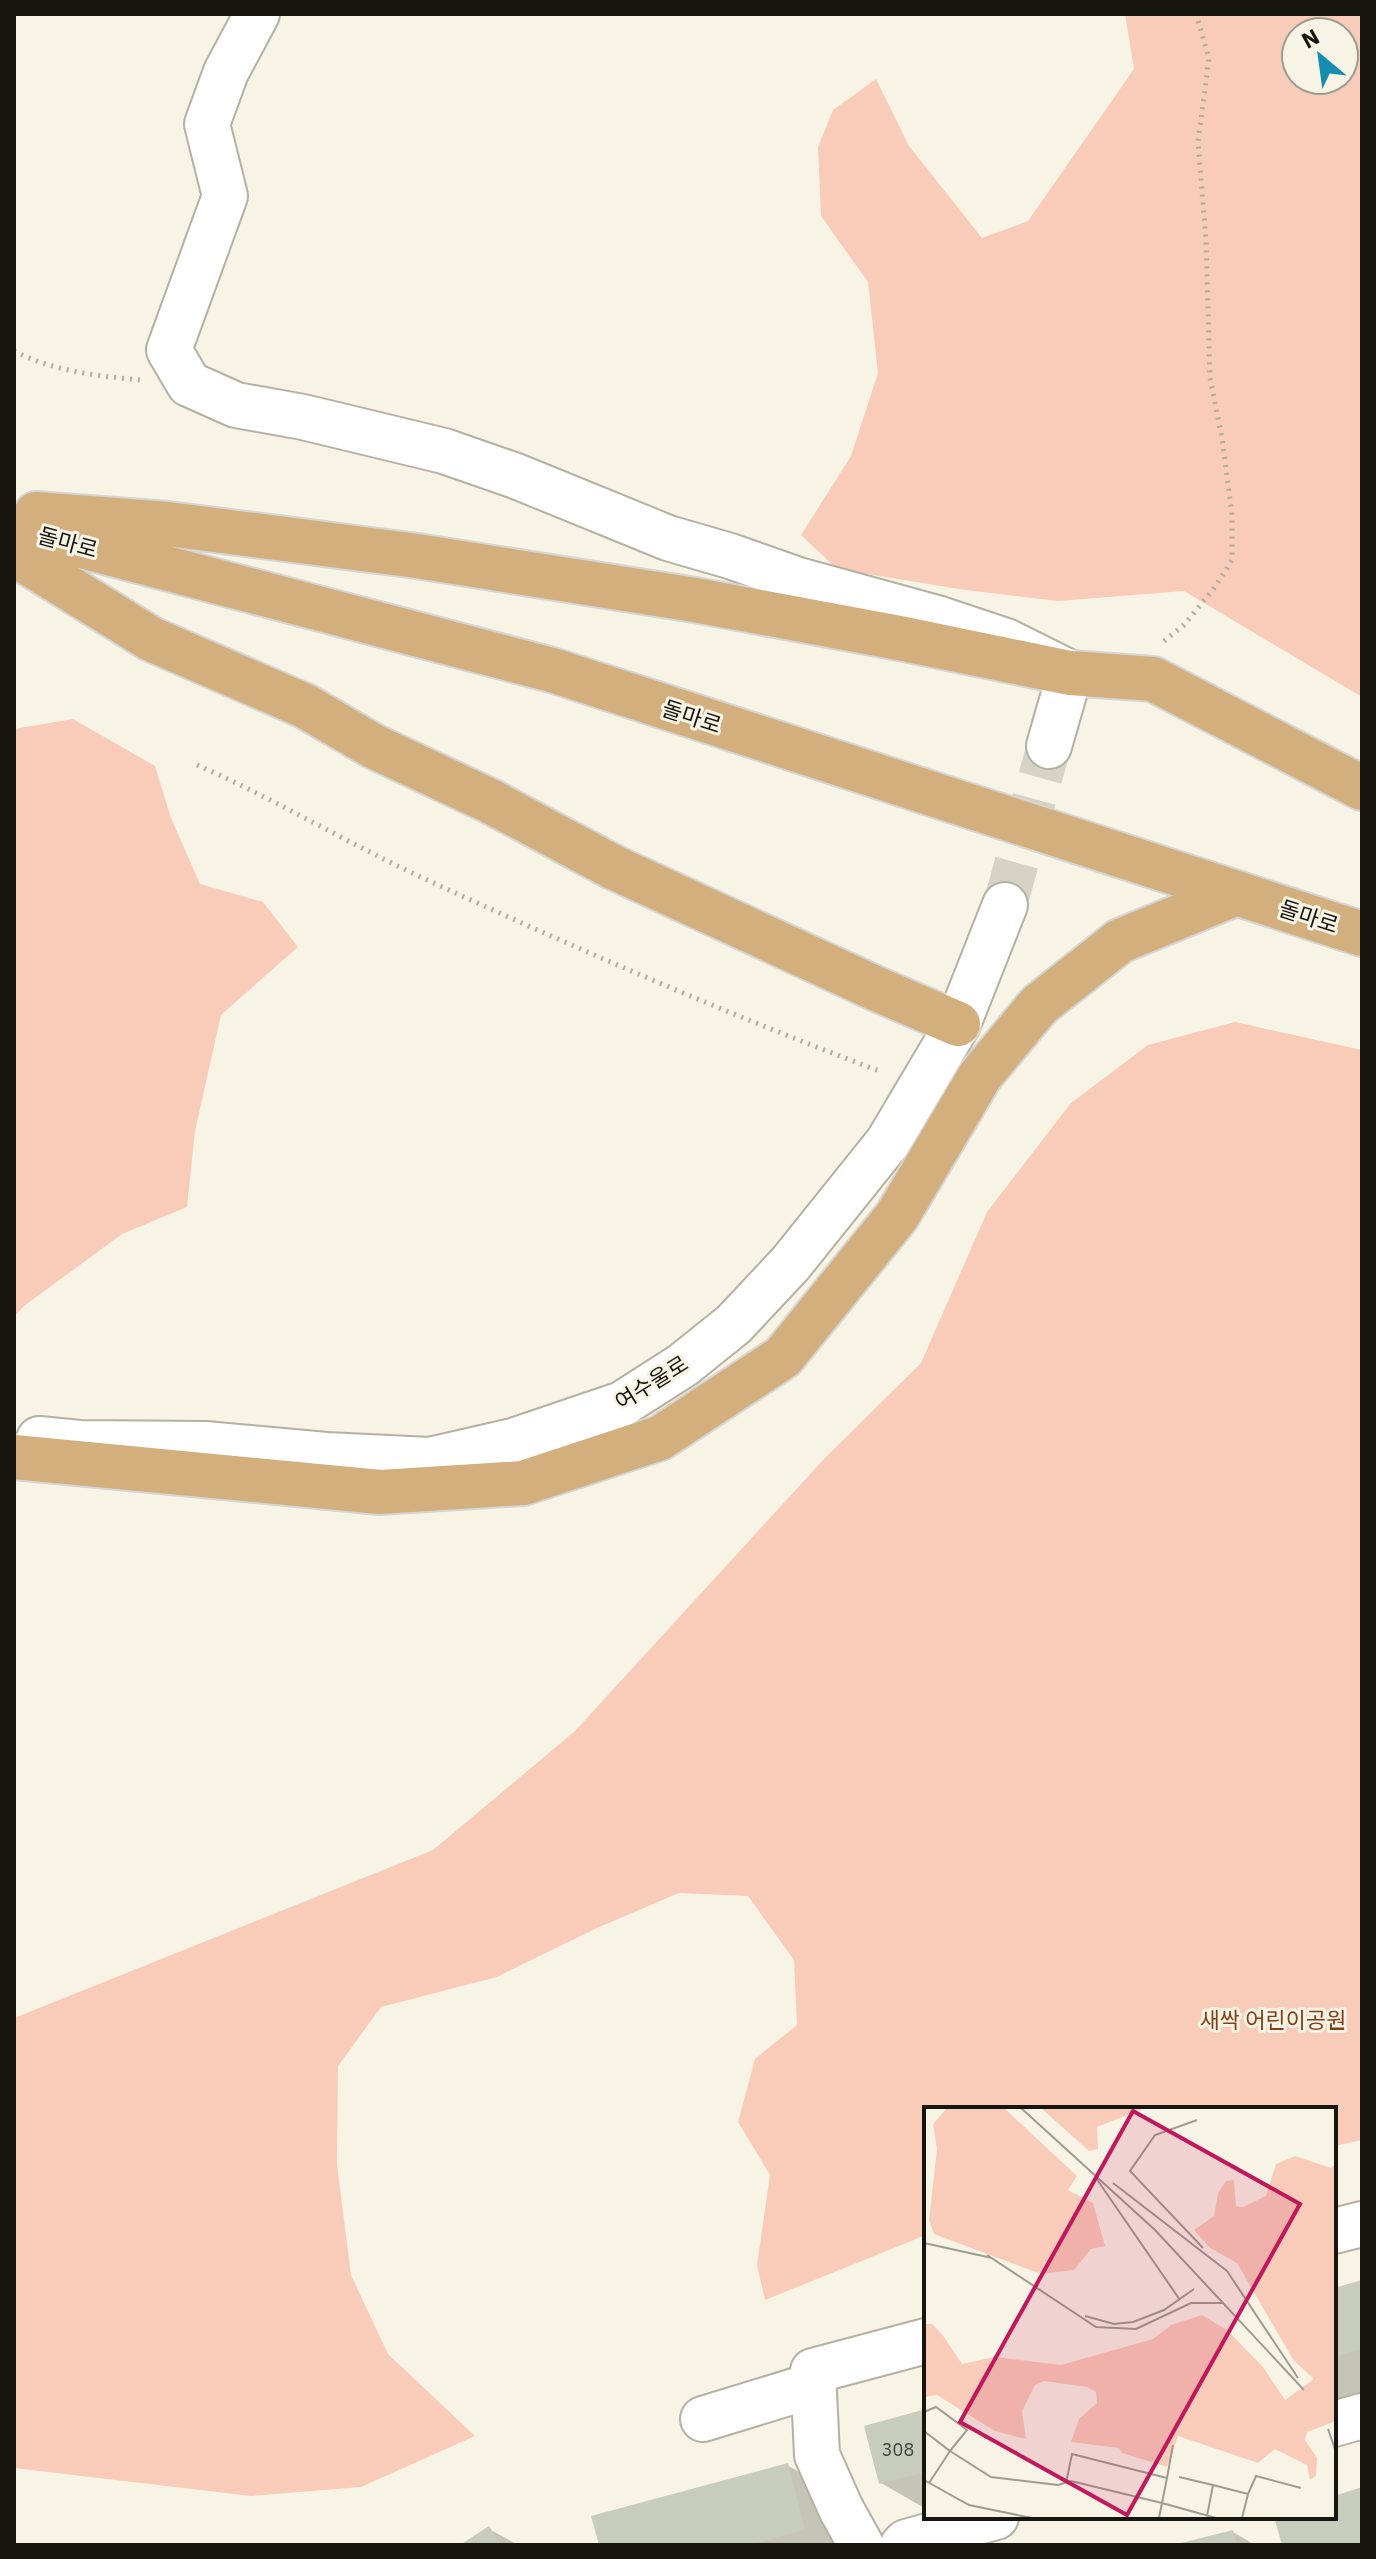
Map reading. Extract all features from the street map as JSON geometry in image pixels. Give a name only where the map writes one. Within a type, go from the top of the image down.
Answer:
[{"type":"main road","points":[[14,513],[168,524],[417,556],[709,603],[1070,673],[1153,679],[1362,788]]},
{"type":"main road","name":"돌마로","points":[[14,528],[552,670],[1362,934]]},
{"type":"main road","points":[[14,554],[151,639],[305,706],[373,746],[490,801],[615,868],[958,1024]]},
{"type":"main road","points":[[14,1457],[380,1492],[523,1483],[660,1438],[783,1357],[897,1216],[980,1076],[1039,1005],[1120,941],[1237,893]]},
{"type":"street","points":[[257,14],[226,72],[207,124],[225,196],[169,350],[189,384],[236,405],[303,417],[444,451],[516,476],[668,538],[1006,641],[1070,673],[1049,746]]},
{"type":"street","name":"여수울로","points":[[14,1436],[80,1443],[205,1444],[430,1460],[513,1441],[622,1404],[683,1365],[734,1324],[836,1210],[888,1142],[958,1024],[1005,905]]},
{"type":"street","points":[[1336,2230],[1362,2224]]},
{"type":"street","points":[[861,2545],[817,2455],[813,2371],[924,2342]]},
{"type":"street","points":[[703,2419],[814,2385]]},
{"type":"street","points":[[1336,2423],[1362,2416]]},
{"type":"street","points":[[903,2545],[989,2519]]},
{"type":"path","points":[[1153,647],[1184,625],[1232,560],[1232,515],[1210,378],[1206,240],[1198,142],[1209,58],[1196,14]]},
{"type":"path","points":[[14,351],[66,371],[189,384]]},
{"type":"path","points":[[197,765],[243,785],[423,878],[751,1023],[920,1087]]},
{"type":"green space","points":[[1125,14],[1362,14],[1362,697],[1184,591],[1058,601],[965,590],[837,569],[801,535],[851,456],[878,373],[868,282],[821,216],[818,147],[833,110],[876,79],[909,146],[982,238],[1028,221],[1134,69]]},
{"type":"green space","points":[[73,719],[155,766],[171,818],[200,884],[263,902],[298,947],[221,1015],[195,1131],[187,1207],[122,1234],[24,1306],[14,1317],[14,729]]},
{"type":"green space","name":"새싹 어린이공원","points":[[1235,1022],[1362,1050],[1362,2140],[1336,2146],[1336,2107],[924,2107],[924,2236],[765,2300],[757,2265],[770,2175],[738,2122],[755,2059],[797,2025],[794,1960],[748,1896],[679,1893],[597,1928],[497,1977],[381,2007],[338,2066],[337,2165],[351,2275],[388,2354],[475,2436],[361,2487],[251,2496],[14,2468],[14,2018],[433,1850],[575,1731],[824,1459],[921,1363],[987,1212],[1071,1103],[1148,1045]]},
{"type":"building","points":[[1362,2280],[1362,2349],[1336,2356],[1336,2287]]},
{"type":"building","points":[[924,2410],[924,2473],[879,2484],[864,2426]]},
{"type":"building","points":[[788,2463],[805,2530],[749,2545],[599,2545],[591,2516]]},
{"type":"building","points":[[1362,2487],[1362,2545],[1282,2545],[1275,2519],[1336,2519],[1336,2495]]},
{"type":"building","points":[[489,2526],[501,2545],[460,2545]]},
{"type":"building","points":[[1233,2530],[1237,2545],[1177,2544]]},
{"type":"tunnel","points":[[1005,905],[1049,746]]}]
